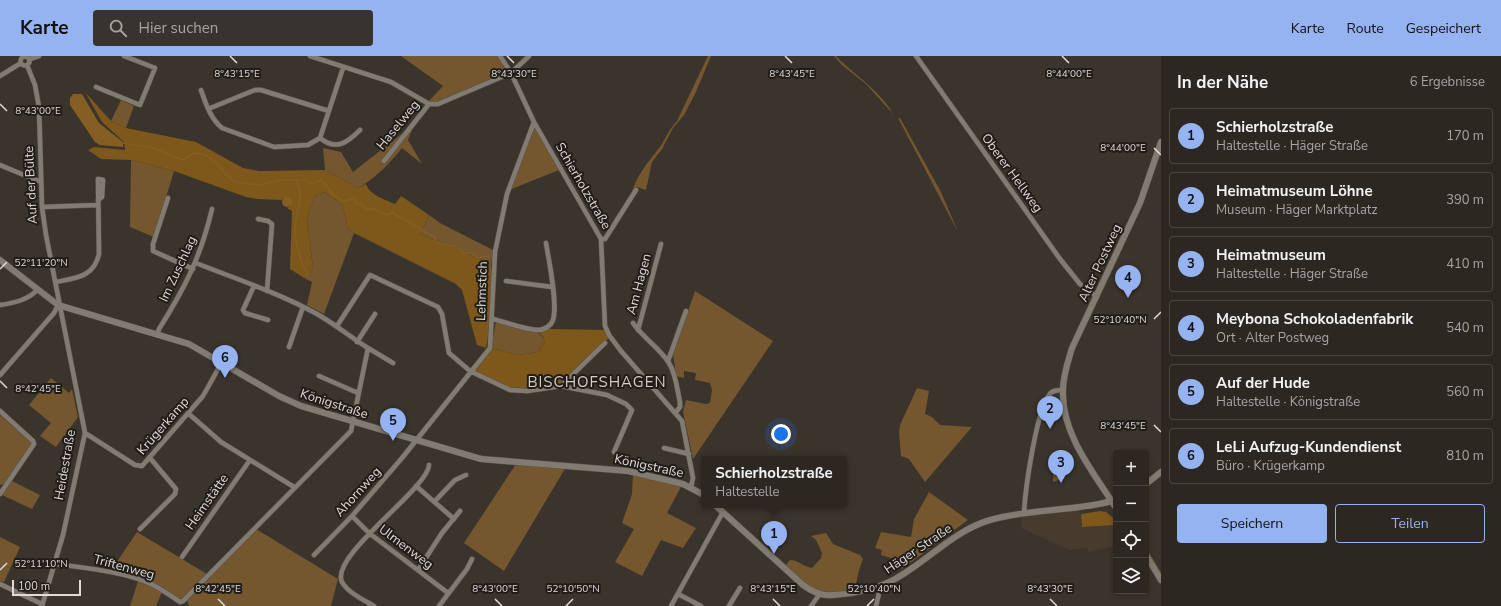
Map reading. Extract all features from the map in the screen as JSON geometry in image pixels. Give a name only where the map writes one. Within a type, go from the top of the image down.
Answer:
[{"type":"main road","name":"Alter Postweg","points":[[1113,498],[1072,436],[1065,414],[1063,390],[1064,374],[1072,348],[1140,203],[1161,142]]},
{"type":"main road","name":"Königstraße","points":[[0,260],[58,305],[189,344],[279,396],[301,406],[480,459],[612,468],[648,475],[691,487]]},
{"type":"main road","points":[[1149,482],[1161,472]]},
{"type":"main road","points":[[691,487],[701,493]]},
{"type":"main road","name":"Häger Straße","points":[[819,595],[842,594],[882,585],[907,571],[967,529],[989,520],[1113,500]]},
{"type":"main road","points":[[718,508],[803,585],[819,595]]},
{"type":"main road","points":[[1148,558],[1161,580]]},
{"type":"street","points":[[0,76],[21,62],[24,56],[30,60]]},
{"type":"street","points":[[21,62],[27,65],[30,60],[39,56]]},
{"type":"street","points":[[96,87],[140,105],[155,68],[124,56]]},
{"type":"street","points":[[310,56],[343,68],[391,82],[429,104],[438,104],[511,73],[529,56]]},
{"type":"street","name":"Schierholzstraße","points":[[500,56],[511,73],[534,122],[601,239],[606,326],[609,335],[621,352],[676,412],[682,421],[693,478],[691,487]]},
{"type":"street","name":"Oberer Hellweg","points":[[916,56],[1060,259],[1080,284],[1097,296]]},
{"type":"street","name":"Auf der Bülte","points":[[27,65],[34,85],[39,107],[42,207],[56,282],[58,305]]},
{"type":"street","points":[[201,90],[208,109],[217,124],[222,128],[274,147],[308,145],[320,138],[343,68]]},
{"type":"street","points":[[208,109],[256,90],[261,90],[329,111]]},
{"type":"street","name":"Haselweg","points":[[384,160],[429,104]]},
{"type":"street","name":"Lehmstich","points":[[415,441],[490,348],[493,319],[495,252],[509,187],[534,122]]},
{"type":"street","points":[[320,138],[335,146],[341,145],[349,141],[360,130]]},
{"type":"street","points":[[0,165],[41,182]]},
{"type":"street","points":[[601,239],[605,239],[636,190]]},
{"type":"street","points":[[168,198],[153,244],[153,251],[194,269]]},
{"type":"street","points":[[42,207],[98,202],[99,254],[97,262],[92,270],[84,276],[56,282]]},
{"type":"street","name":"Im Zuschlag","points":[[157,335],[159,329],[182,293],[194,269],[206,235],[212,209]]},
{"type":"street","points":[[258,219],[268,221],[272,224],[267,291]]},
{"type":"street","points":[[493,319],[537,330],[545,328],[552,322],[552,287],[546,243]]},
{"type":"street","name":"Am Hagen","points":[[638,330],[661,244]]},
{"type":"street","points":[[196,263],[303,307],[337,326],[358,342],[393,363]]},
{"type":"street","points":[[337,326],[370,275],[438,307],[442,314],[449,353],[470,371],[510,390],[527,391],[561,386],[607,394],[626,404],[632,410],[614,452]]},
{"type":"street","points":[[506,282],[552,287]]},
{"type":"street","points":[[254,286],[244,310],[245,313],[268,320]]},
{"type":"street","points":[[0,305],[20,301],[32,295],[37,290]]},
{"type":"street","points":[[0,375],[54,313],[58,305]]},
{"type":"street","name":"Heidestraße","points":[[0,584],[42,605],[56,564],[85,433],[58,305]]},
{"type":"street","points":[[289,347],[303,307]]},
{"type":"street","points":[[668,361],[686,311]]},
{"type":"street","points":[[358,342],[375,314]]},
{"type":"street","name":"Am Hagen","points":[[633,323],[668,361],[673,370],[680,402],[680,407],[676,412]]},
{"type":"street","points":[[561,386],[605,344]]},
{"type":"street","points":[[189,414],[221,442],[294,487],[350,431],[368,348]]},
{"type":"street","name":"Krügerkamp","points":[[85,433],[135,465],[142,466],[189,414],[203,396],[222,362]]},
{"type":"street","points":[[319,376],[358,392]]},
{"type":"street","points":[[1024,514],[1025,497],[1042,411],[1049,395],[1053,391],[1063,390]]},
{"type":"street","points":[[0,411],[33,440],[34,444],[1,491]]},
{"type":"street","name":"Ahornweg","points":[[314,555],[352,516],[415,441]]},
{"type":"street","points":[[664,448],[689,454]]},
{"type":"street","points":[[140,529],[175,494],[176,489],[150,458]]},
{"type":"street","name":"Heimstätte","points":[[182,557],[250,460]]},
{"type":"street","points":[[374,606],[348,590],[342,582],[341,575],[344,567],[370,533],[416,486],[427,472],[429,465]]},
{"type":"street","points":[[435,501],[455,480],[466,475]]},
{"type":"street","points":[[416,486],[454,519]]},
{"type":"street","name":"Triftenweg","points":[[56,564],[105,572],[152,584],[180,602],[183,601],[294,487]]},
{"type":"street","points":[[418,570],[442,533],[460,511]]},
{"type":"street","points":[[671,606],[718,518],[723,512]]},
{"type":"street","name":"Ulmenweg","points":[[352,516],[370,533],[448,594]]},
{"type":"street","points":[[439,606],[472,559]]},
{"type":"street","points":[[876,606],[882,585]]},
{"type":"street","points":[[729,606],[740,588]]},
{"type":"street","points":[[678,594],[701,606]]},
{"type":"street","points":[[812,606],[819,595]]},
{"type":"shaded area","points":[[401,56],[498,56],[506,73],[438,102],[428,102],[443,86]]},
{"type":"shaded area","points":[[708,56],[711,56],[695,94],[684,115],[673,128],[662,149],[652,162],[646,190],[637,187],[631,195],[639,175],[677,121]]},
{"type":"shaded area","points":[[834,56],[836,56],[875,91],[893,114],[867,85],[842,65]]},
{"type":"shaded area","points":[[85,92],[111,121],[126,128],[196,142],[243,168],[259,171],[325,170],[358,188],[366,184],[374,194],[395,204],[401,196],[429,215],[420,234],[460,250],[491,266],[491,320],[486,348],[477,345],[462,290],[456,284],[348,229],[342,204],[324,192],[315,196],[307,218],[313,268],[309,276],[304,278],[290,269],[292,211],[287,208],[290,206],[283,198],[282,200],[246,197],[174,171],[131,160],[101,159],[88,150],[94,147],[125,150],[124,142],[102,122]]},
{"type":"shaded area","points":[[73,94],[82,94],[99,123],[123,142],[123,147],[100,145],[95,142],[70,105],[70,98]]},
{"type":"shaded area","points":[[121,100],[134,106],[126,128],[111,121]]},
{"type":"shaded area","points":[[898,118],[900,118],[941,192],[958,232]]},
{"type":"shaded area","points":[[409,128],[412,130],[408,140],[422,164],[402,148],[382,170],[358,188],[325,170],[323,148],[341,152],[353,172]]},
{"type":"shaded area","points":[[533,129],[536,129],[559,170],[509,190]]},
{"type":"shaded area","points":[[131,160],[174,171],[154,237],[130,227]]},
{"type":"shaded area","points":[[324,192],[342,204],[348,229],[354,233],[324,314],[307,305],[312,282],[304,278],[309,276],[313,268],[307,218],[315,196]]},
{"type":"shaded area","points":[[285,197],[289,197],[291,198],[291,206],[285,207],[282,204],[282,200]]},
{"type":"shaded area","points":[[429,215],[440,223],[493,250],[491,266],[460,250],[420,234]]},
{"type":"shaded area","points":[[695,291],[773,341],[693,459],[683,412],[686,400],[706,404],[710,403],[712,390],[710,383],[695,380],[696,373],[684,371],[684,378],[676,376],[673,354]]},
{"type":"shaded area","points":[[496,321],[531,329],[542,337],[545,342],[538,352],[518,355],[491,348]]},
{"type":"shaded area","points":[[549,329],[606,330],[609,338],[561,385],[527,390],[513,389],[474,372],[491,348],[518,355],[538,352],[545,342],[543,337],[537,331]]},
{"type":"shaded area","points":[[51,378],[69,393],[72,389],[78,417],[56,447],[40,436],[51,423],[29,405]]},
{"type":"shaded area","points":[[917,388],[929,391],[925,414],[932,417],[940,425],[972,427],[925,482],[909,459],[901,456],[899,433],[900,425]]},
{"type":"shaded area","points":[[0,415],[31,442],[32,445],[4,484],[0,485]]},
{"type":"shaded area","points":[[516,464],[566,467],[504,571],[464,543]]},
{"type":"shaded area","points":[[1054,469],[1061,470],[1064,478],[1053,482]]},
{"type":"shaded area","points":[[633,473],[682,485],[667,513],[696,528],[683,548],[661,540],[642,576],[615,562],[634,529],[622,523],[632,494]]},
{"type":"shaded area","points":[[12,481],[40,495],[32,509],[2,495]]},
{"type":"shaded area","points":[[929,492],[968,520],[902,569],[894,559],[881,555],[882,550],[875,548],[881,532],[911,537],[914,519]]},
{"type":"shaded area","points":[[1080,510],[1082,527],[1113,525],[1113,547],[1088,552],[1088,548],[1069,550],[1021,528],[1022,517]]},
{"type":"shaded area","points":[[1100,511],[1106,512],[1113,518],[1113,525],[1082,527],[1081,514]]},
{"type":"shaded area","points":[[256,529],[338,579],[331,606],[189,606],[187,600]]},
{"type":"shaded area","points":[[137,532],[207,574],[183,598],[179,599],[159,585],[115,572],[112,569]]},
{"type":"shaded area","points":[[826,533],[833,544],[860,555],[863,559],[855,589],[832,592],[816,589],[785,566],[790,560],[812,568],[821,558],[822,553],[816,540],[811,536]]},
{"type":"shaded area","points":[[0,537],[20,547],[4,582],[0,581]]},
{"type":"shaded area","points":[[138,581],[162,592],[156,606],[130,606]]},
{"type":"waterway","points":[[122,143],[150,147],[183,160],[194,153],[206,155],[217,163],[225,174],[235,182],[259,185],[281,180],[306,180],[311,184],[321,180],[333,195],[343,201],[353,199],[357,204],[363,205],[365,209],[373,209],[387,215],[393,212],[398,217],[407,220],[424,232],[435,237],[435,241],[439,243],[456,247],[464,253],[471,253],[477,258],[485,256],[488,257]]},
{"type":"waterway","points":[[295,180],[300,191],[300,202],[295,232],[297,245],[308,276]]},
{"type":"waterway","points":[[1149,554],[1161,574]]},
{"type":"place","name":"Meybona Schokoladenfabrik","points":[[1128,298]]},
{"type":"place","name":"LeLi Aufzug-Kundendienst","points":[[225,378]]},
{"type":"place","name":"Heimatmuseum Löhne","points":[[1050,429]]},
{"type":"place","name":"Auf der Hude","points":[[393,441]]},
{"type":"place","name":"Heimatmuseum","points":[[1061,483]]},
{"type":"place","name":"Schierholzstraße","points":[[774,554]]},
{"type":"district","name":"BISCHOFSHAGEN","points":[[597,382]]}]
